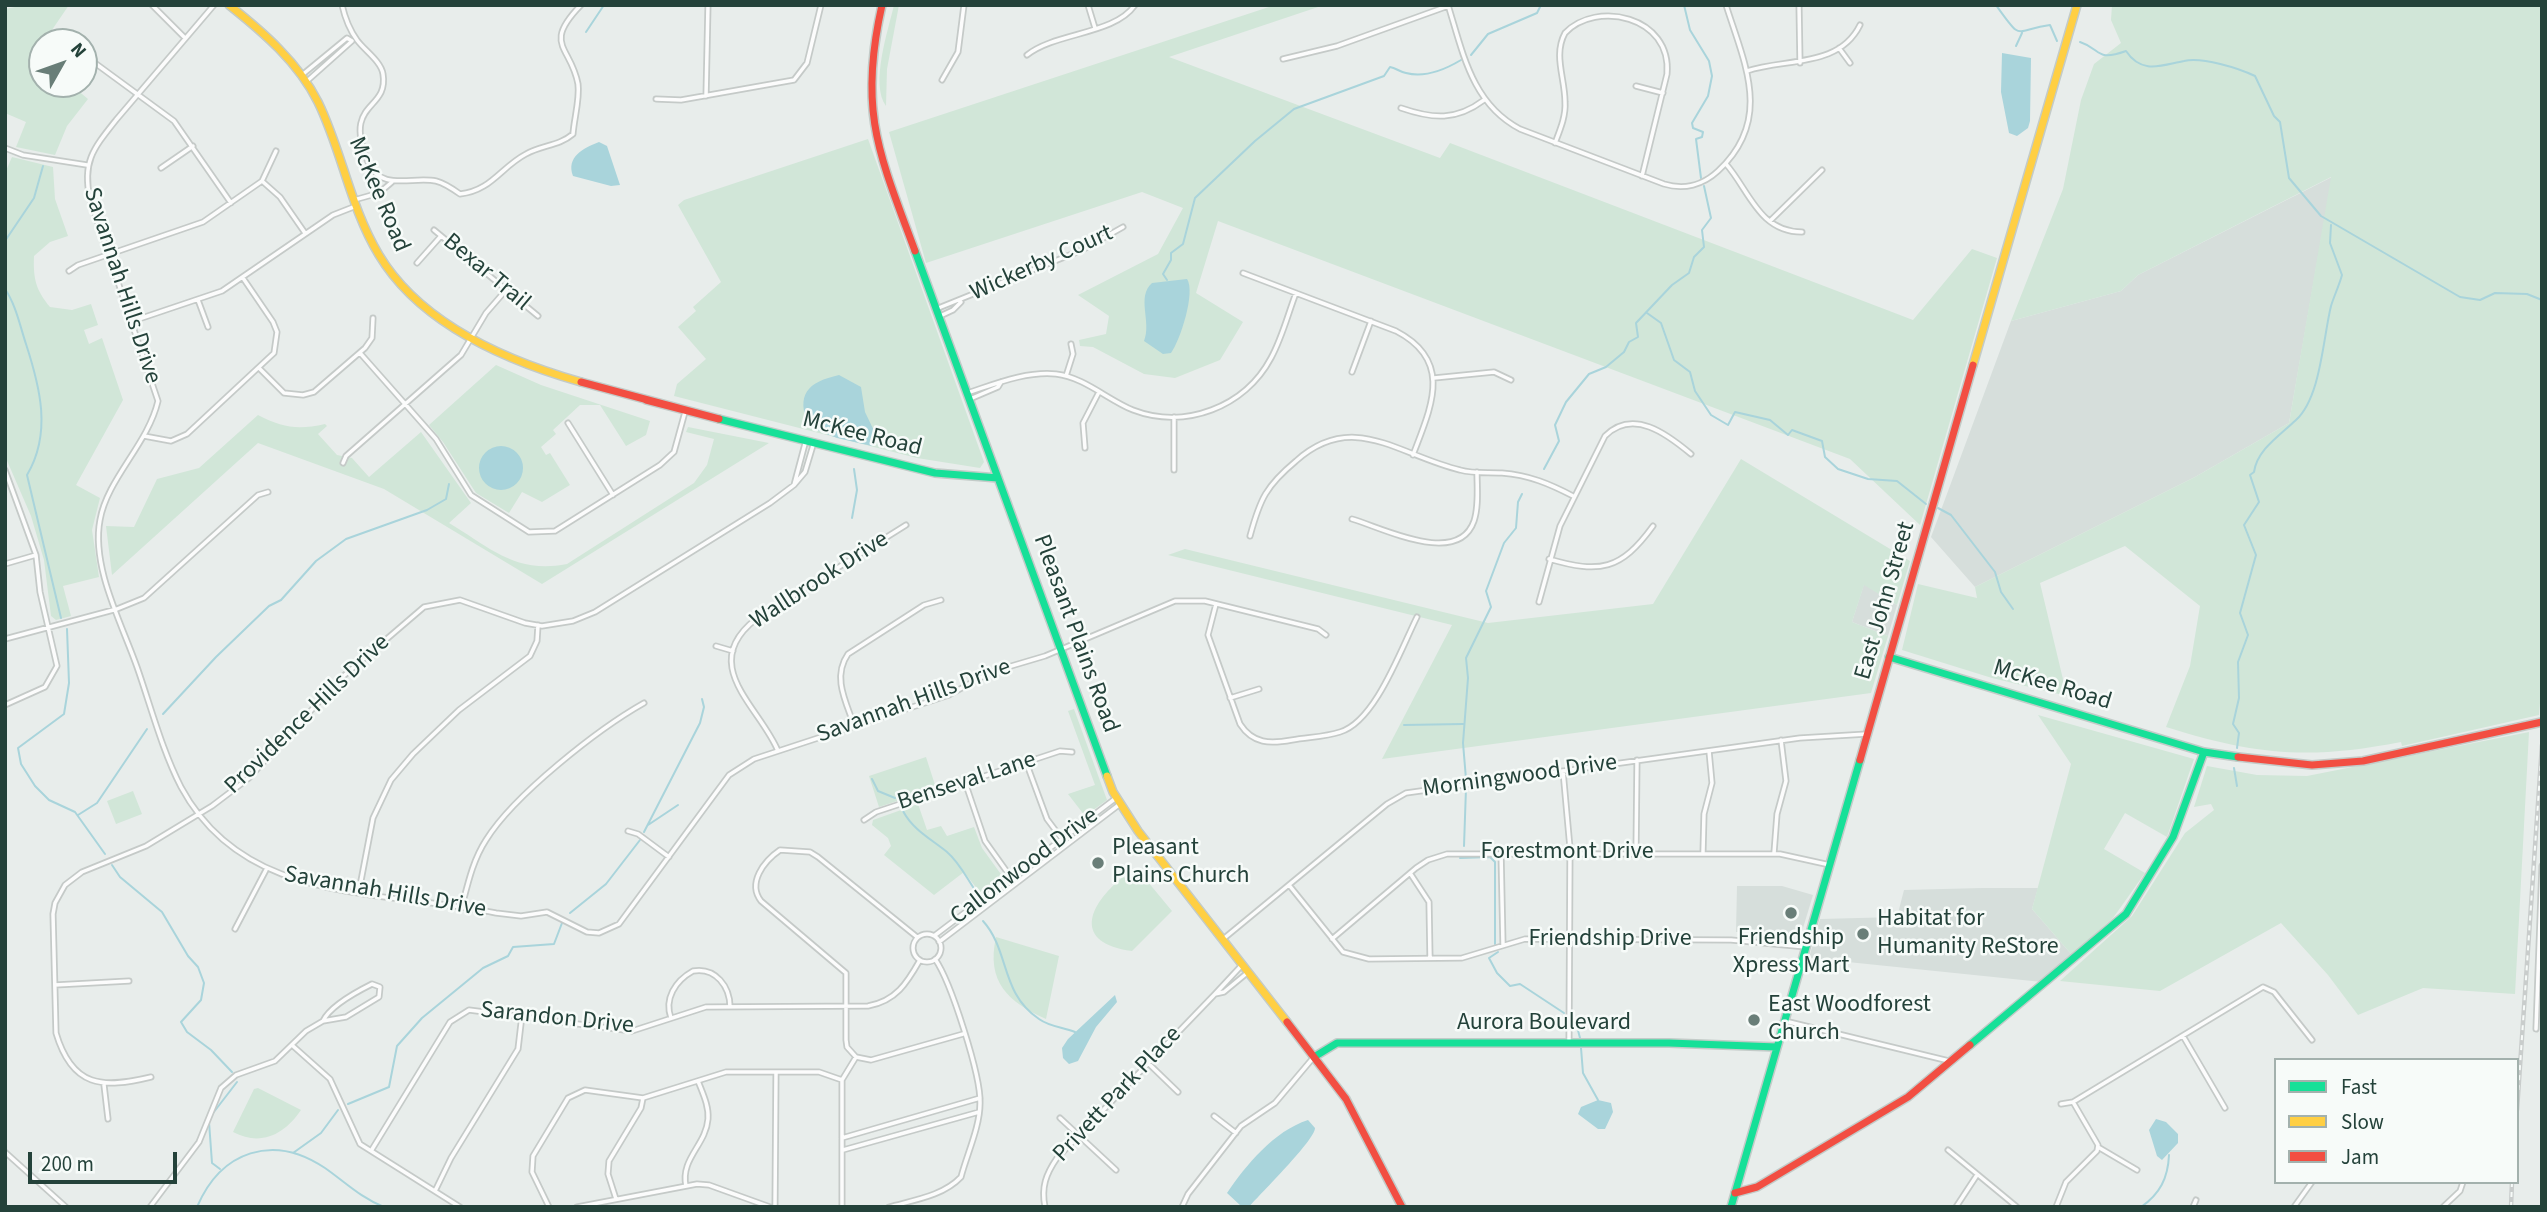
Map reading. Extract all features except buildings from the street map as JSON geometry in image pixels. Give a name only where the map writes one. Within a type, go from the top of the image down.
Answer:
[{"type":"street","points":[[152,5],[185,38]]},
{"type":"street","name":"Savannah Hills Drive","points":[[214,5],[136,95],[101,140],[87,165],[86,180],[90,199],[158,401],[153,419],[100,517],[98,536],[105,576],[174,771],[199,814],[222,839],[266,870],[291,880],[521,916],[547,912],[587,932],[610,931],[620,924],[736,769],[778,751],[949,695],[992,673],[1059,650],[1175,601],[1191,599],[1216,604],[1318,629],[1326,635]]},
{"type":"street","name":"McKee Road","points":[[229,5],[271,41],[304,79],[323,116],[372,242],[395,277],[420,302],[473,338],[556,377],[935,473],[998,478]]},
{"type":"street","points":[[342,5],[354,39],[381,68],[383,76],[382,91],[363,113],[358,126],[362,148],[371,167],[393,181],[438,181],[460,194],[486,187],[526,154],[561,143],[573,134],[578,86],[562,48],[562,29],[581,5]]},
{"type":"street","points":[[706,96],[708,5]]},
{"type":"street","points":[[656,99],[706,96],[794,80],[807,63],[821,5]]},
{"type":"street","name":"Pleasant Plains Road","points":[[882,5],[870,71],[874,134],[1059,650],[1118,801],[1357,1117],[1402,1207]]},
{"type":"street","points":[[943,80],[958,52],[964,5]]},
{"type":"street","points":[[1088,5],[1095,28]]},
{"type":"street","points":[[1027,55],[1043,45],[1124,17],[1135,5]]},
{"type":"street","points":[[1283,59],[1337,46],[1449,5],[1471,77],[1484,100],[1510,124],[1670,186],[1688,186],[1712,177],[1726,164],[1740,145],[1750,117],[1752,99],[1747,71],[1726,5]]},
{"type":"street","points":[[1799,5],[1800,63]]},
{"type":"street","name":"East John Street","points":[[1731,1207],[2077,5]]},
{"type":"street","points":[[1555,143],[1566,105],[1560,46],[1569,26],[1581,14]]},
{"type":"street","points":[[1642,176],[1667,74],[1666,52],[1657,32],[1648,21]]},
{"type":"street","points":[[1747,71],[1766,65],[1800,63],[1839,47],[1856,33],[1860,24]]},
{"type":"street","points":[[304,79],[329,52],[347,38],[354,39]]},
{"type":"street","points":[[304,79],[334,58],[354,39]]},
{"type":"street","points":[[1839,47],[1850,63]]},
{"type":"street","points":[[329,52],[334,58]]},
{"type":"street","points":[[98,66],[174,121],[231,203]]},
{"type":"street","points":[[1636,86],[1662,93]]},
{"type":"street","points":[[1401,108],[1426,116],[1450,117],[1468,111],[1484,100]]},
{"type":"street","points":[[161,168],[193,146]]},
{"type":"street","points":[[5,148],[23,155],[87,165]]},
{"type":"street","points":[[69,271],[203,222],[262,181],[276,150]]},
{"type":"street","points":[[1726,164],[1749,201],[1770,221],[1788,230],[1802,232]]},
{"type":"street","points":[[1770,221],[1822,170]]},
{"type":"street","points":[[262,181],[280,197],[304,233]]},
{"type":"street","points":[[133,321],[222,291],[304,233],[355,203],[379,193],[393,181]]},
{"type":"street","name":"Wickerby Court","points":[[937,313],[1082,250],[1123,227]]},
{"type":"street","name":"Bexar Trail","points":[[434,230],[538,316]]},
{"type":"street","points":[[417,263],[441,236]]},
{"type":"street","points":[[1243,273],[1396,331],[1417,345],[1429,362],[1434,379],[1431,406],[1413,455]]},
{"type":"street","points":[[144,436],[171,441],[187,434],[260,369],[274,353],[277,332],[243,278]]},
{"type":"street","points":[[343,463],[345,456],[461,355],[486,313],[506,290]]},
{"type":"street","points":[[968,396],[998,387],[1000,382],[1034,374],[1066,376],[1134,410],[1174,417],[1216,408],[1251,384],[1270,359],[1296,293]]},
{"type":"street","points":[[198,300],[208,327]]},
{"type":"street","name":"Wickerby Court","points":[[937,313],[953,310],[962,300]]},
{"type":"street","points":[[260,369],[284,393],[303,395],[314,392],[360,353],[372,338],[373,318]]},
{"type":"street","points":[[1352,372],[1371,321]]},
{"type":"street","points":[[1066,376],[1073,354],[1071,344]]},
{"type":"street","points":[[360,353],[436,439],[471,495],[528,532],[555,531],[669,458],[676,446],[685,412]]},
{"type":"street","points":[[1434,379],[1494,372],[1511,380]]},
{"type":"street","points":[[1085,447],[1083,423],[1099,392]]},
{"type":"street","name":"McKee Road","points":[[646,400],[719,419]]},
{"type":"street","points":[[1174,417],[1174,470]]},
{"type":"street","points":[[1539,602],[1549,559],[1573,496],[1605,436],[1618,426],[1637,423],[1662,432],[1691,454]]},
{"type":"street","points":[[568,424],[612,495]]},
{"type":"street","points":[[1250,537],[1258,507],[1269,485],[1321,442],[1353,435],[1477,472],[1532,477],[1573,496]]},
{"type":"street","points":[[794,485],[810,442]]},
{"type":"street","name":"Providence Hills Drive","points":[[104,1085],[83,1076],[62,1051],[56,1033],[53,914],[59,893],[65,886],[82,872],[146,846],[199,814],[249,778],[340,679],[424,607],[460,600],[538,625],[573,621],[595,612],[770,503],[794,485],[805,472],[810,442]]},
{"type":"street","points":[[5,470],[12,483],[36,555],[40,593],[57,660],[54,673],[39,691],[5,705]]},
{"type":"street","points":[[1352,519],[1431,544],[1451,544],[1465,534],[1475,519],[1477,472]]},
{"type":"street","points":[[5,484],[12,483]]},
{"type":"street","points":[[5,639],[117,609],[144,597],[258,495],[268,492]]},
{"type":"street","name":"Wallbrook Drive","points":[[778,751],[767,726],[736,686],[733,651],[744,629],[906,525]]},
{"type":"street","points":[[1549,559],[1582,567],[1608,566],[1636,549],[1653,526]]},
{"type":"street","points":[[5,564],[36,555]]},
{"type":"street","points":[[854,725],[840,684],[841,667],[848,654],[924,605],[942,600]]},
{"type":"street","points":[[1216,604],[1208,635],[1240,724],[1246,733],[1257,740],[1276,743],[1342,732],[1356,724],[1372,706],[1417,617]]},
{"type":"street","points":[[359,891],[373,818],[391,780],[413,754],[459,710],[530,656],[537,642],[538,625]]},
{"type":"street","points":[[716,646],[733,651]]},
{"type":"street","name":"McKee Road","points":[[1889,657],[2204,752],[2270,762],[2338,764],[2508,732],[2542,722]]},
{"type":"street","points":[[1230,698],[1259,689]]},
{"type":"street","points":[[462,906],[480,850],[504,816],[606,724],[644,703]]},
{"type":"street","name":"Morningwood Drive","points":[[1222,940],[1401,795],[1782,740],[1832,734],[1867,734]]},
{"type":"street","points":[[1774,853],[1777,814],[1786,781],[1782,740]]},
{"type":"street","name":"Benseval Lane","points":[[864,820],[876,812],[1026,762],[1060,751],[1072,752]]},
{"type":"street","points":[[1703,853],[1703,820],[1713,783],[1709,751]]},
{"type":"street","points":[[1735,1193],[1757,1187],[1889,1110],[1951,1062],[2126,914],[2173,837],[2204,752]]},
{"type":"street","points":[[1636,853],[1637,761]]},
{"type":"street","points":[[1026,762],[1047,819],[1062,839]]},
{"type":"street","points":[[1563,771],[1570,852],[1569,1042]]},
{"type":"street","points":[[965,782],[985,841],[1010,876]]},
{"type":"street","name":"Callonwood Drive","points":[[934,936],[1010,876],[1118,801]]},
{"type":"street","name":"Callonwood Drive","points":[[939,942],[1118,801]]},
{"type":"street","points":[[628,831],[638,834],[669,857]]},
{"type":"street","points":[[917,937],[810,852],[790,849],[773,855],[756,878],[757,896],[842,968],[847,978],[847,1047],[856,1058],[871,1060],[963,1034]]},
{"type":"street","points":[[1501,852],[1503,945]]},
{"type":"street","name":"Forestmont Drive","points":[[1332,939],[1410,873],[1441,855],[1501,852],[1774,853],[1830,865]]},
{"type":"street","points":[[2536,1028],[2542,866]]},
{"type":"street","points":[[235,929],[266,870]]},
{"type":"street","points":[[1410,873],[1429,902],[1430,958]]},
{"type":"street","name":"Friendship Drive","points":[[1289,885],[1343,952],[1357,957],[1462,958],[1525,939],[1731,940],[1806,947]]},
{"type":"street","points":[[917,937],[925,934],[934,936],[939,942],[940,952],[935,959]]},
{"type":"street","points":[[917,937],[913,949],[920,960],[935,959]]},
{"type":"street","points":[[889,1207],[946,1190],[961,1177],[979,1112],[980,1098],[963,1034],[941,968],[935,959]]},
{"type":"street","name":"Sarandon Drive","points":[[371,1151],[450,1022],[469,1010],[632,1031],[696,1009],[881,1004],[906,983],[920,960]]},
{"type":"street","name":"Privett Park Place","points":[[1045,1207],[1043,1187],[1048,1172],[1079,1135],[1242,965]]},
{"type":"street","points":[[671,1018],[667,1007],[670,996],[693,971],[706,971],[723,981],[730,991],[730,1007]]},
{"type":"street","name":"Privett Park Place","points":[[1215,994],[1224,992],[1248,973]]},
{"type":"street","points":[[54,985],[130,981]]},
{"type":"street","points":[[150,1207],[199,1142],[220,1088],[236,1076],[275,1061],[306,1031],[323,1021],[346,1017],[379,997],[380,987],[372,984],[360,990],[327,1013],[323,1021]]},
{"type":"street","points":[[2061,1104],[2073,1102],[2263,987],[2274,992],[2312,1040]]},
{"type":"street","points":[[435,1191],[451,1158],[518,1049],[522,1015]]},
{"type":"street","points":[[1785,1021],[1951,1062]]},
{"type":"street","points":[[2183,1035],[2225,1108]]},
{"type":"street","name":"Aurora Boulevard","points":[[1314,1057],[1337,1043],[1569,1042],[1777,1047]]},
{"type":"street","points":[[293,1046],[330,1079],[354,1136],[371,1151],[460,1207]]},
{"type":"street","points":[[1182,1207],[1188,1194],[1236,1133],[1275,1103],[1314,1057]]},
{"type":"street","points":[[842,1207],[842,1080],[856,1058]]},
{"type":"street","points":[[1148,1063],[1178,1092]]},
{"type":"street","points":[[549,1207],[532,1172],[533,1156],[568,1098],[585,1090],[643,1098],[726,1072],[819,1072],[842,1080]]},
{"type":"street","points":[[577,1207],[686,1186],[709,1185],[773,1207],[776,1072]]},
{"type":"street","points":[[108,1119],[104,1085],[151,1077]]},
{"type":"street","points":[[686,1186],[685,1166],[705,1133],[709,1116],[698,1081]]},
{"type":"street","points":[[616,1199],[608,1174],[609,1161],[641,1108],[643,1098]]},
{"type":"street","points":[[842,1138],[980,1098]]},
{"type":"street","points":[[2073,1102],[2098,1147],[2137,1170]]},
{"type":"street","points":[[842,1150],[979,1112]]},
{"type":"street","points":[[1214,1116],[1236,1133]]},
{"type":"street","points":[[1060,1118],[1116,1170]]},
{"type":"street","points":[[2056,1207],[2066,1182],[2098,1147]]},
{"type":"street","points":[[1948,1150],[2017,1207]]},
{"type":"street","points":[[5,1152],[66,1207]]},
{"type":"street","points":[[1956,1207],[1977,1175]]},
{"type":"street","points":[[2294,1207],[2311,1184]]},
{"type":"street","points":[[2444,1207],[2460,1191],[2462,1184]]},
{"type":"street","points":[[2193,1207],[2196,1200]]},
{"type":"shaded area","points":[[2332,177],[2289,423],[2195,477],[1975,587],[1931,537],[2011,321],[2121,291],[2138,275]]},
{"type":"shaded area","points":[[1864,584],[1897,605],[1888,636],[1852,622]]},
{"type":"shaded area","points":[[1737,886],[1782,886],[1813,895],[1800,938],[1776,932],[1736,932]]},
{"type":"shaded area","points":[[2038,888],[2032,909],[2072,955],[2042,982],[1809,958],[1820,919],[1897,917],[1904,890]]},
{"type":"green space","points":[[25,5],[69,5],[53,28],[28,28],[28,98],[88,99],[67,126],[55,155],[16,147],[26,122],[5,113],[5,9]]},
{"type":"green space","points":[[894,5],[899,5],[887,69],[886,106],[880,85],[880,71]]},
{"type":"green space","points":[[1275,5],[1324,5],[1169,57],[1440,158],[1450,143],[1913,320],[1972,249],[1997,258],[1920,525],[1850,459],[1218,221],[1196,293],[1243,322],[1220,360],[1175,378],[1144,374],[1093,347],[1080,346],[1079,340],[1106,334],[1109,316],[1078,295],[1158,254],[1183,208],[1142,192],[926,263],[889,132]]},
{"type":"green space","points":[[2112,5],[2542,5],[2542,679],[2539,715],[2402,746],[2401,742],[2310,753],[2227,744],[2166,727],[2190,666],[2200,606],[2125,546],[2040,583],[2067,696],[1992,678],[1902,650],[1918,584],[1977,598],[1975,587],[2195,477],[2289,423],[2331,177],[2138,275],[2121,291],[2011,321],[2063,189],[2081,100],[2094,64],[2121,43],[2111,20]]},
{"type":"green space","points":[[868,139],[984,462],[980,468],[917,458],[674,396],[677,384],[706,359],[678,327],[696,311],[693,307],[721,282],[678,205],[684,200]]},
{"type":"green space","points":[[12,157],[53,167],[55,199],[68,236],[50,242],[34,256],[36,284],[50,307],[72,310],[91,304],[98,325],[84,330],[89,344],[102,338],[123,400],[76,485],[100,498],[92,530],[99,577],[63,586],[71,616],[56,620],[51,616],[44,560],[31,516],[5,456],[5,173]]},
{"type":"green space","points":[[496,365],[541,385],[650,421],[646,435],[626,446],[600,405],[580,405],[553,430],[556,434],[541,447],[546,455],[550,453],[570,485],[542,502],[522,492],[509,513],[476,493],[429,425]]},
{"type":"green space","points":[[258,415],[291,427],[325,424],[327,426],[318,434],[337,455],[352,458],[369,477],[421,432],[471,503],[449,523],[504,557],[533,565],[549,566],[567,564],[694,483],[707,465],[714,439],[686,432],[688,427],[769,443],[542,584],[384,489],[258,443],[112,575],[106,526],[134,527],[157,479],[199,468]]},
{"type":"green space","points":[[1741,459],[1910,561],[1897,605],[1864,585],[1852,622],[1888,636],[1871,693],[1382,759],[1452,625],[1168,555],[1185,549],[1488,623],[1653,604]]},
{"type":"green space","points":[[1074,709],[1107,800],[1085,816],[1068,794],[1095,785],[1068,711]]},
{"type":"green space","points":[[2038,715],[2194,759],[2167,837],[2125,813],[2104,849],[2145,873],[2113,918],[2072,955],[2032,909],[2071,764]]},
{"type":"green space","points":[[2529,732],[2515,994],[2423,988],[2358,1015],[2328,975],[2281,923],[2160,991],[2060,981],[2132,916],[2185,833],[2214,810],[2211,804],[2194,807],[2207,766],[2257,775],[2307,776]]},
{"type":"green space","points":[[926,757],[936,788],[879,807],[869,776]]},
{"type":"green space","points":[[133,791],[142,814],[116,824],[107,801]]},
{"type":"green space","points":[[918,804],[927,830],[941,826],[947,836],[974,827],[982,848],[1003,877],[982,895],[964,872],[934,895],[884,855],[891,846],[888,838],[872,825],[873,820]]},
{"type":"green space","points":[[1143,876],[1172,911],[1132,951],[1113,947],[1094,932],[1094,911],[1123,877],[1134,882]]},
{"type":"green space","points":[[996,937],[1059,956],[1046,1019],[1021,1005],[1003,988],[994,966]]},
{"type":"green space","points":[[258,1088],[301,1110],[288,1126],[272,1136],[253,1138],[233,1132],[254,1089]]},
{"type":"water","points":[[2002,53],[2031,58],[2030,121],[2028,128],[2017,136],[2009,133],[2001,92]]},
{"type":"water","points":[[599,142],[607,146],[620,185],[611,186],[573,176],[571,169],[577,154]]},
{"type":"water","points":[[1187,279],[1190,294],[1182,328],[1171,353],[1163,354],[1144,341],[1145,295],[1152,283]]},
{"type":"water","points":[[839,375],[861,387],[865,412],[877,437],[872,446],[837,438],[809,427],[803,406],[807,391],[819,381]]},
{"type":"water","points":[[501,446],[517,452],[523,468],[517,484],[501,490],[485,484],[479,468],[485,452]]},
{"type":"water","points":[[1115,995],[1117,1002],[1096,1027],[1078,1061],[1069,1064],[1063,1058],[1062,1048],[1068,1039]]},
{"type":"water","points":[[1598,1100],[1611,1103],[1613,1112],[1605,1129],[1598,1129],[1578,1114],[1581,1107]]},
{"type":"water","points":[[2156,1119],[2166,1122],[2178,1134],[2178,1143],[2162,1160],[2157,1156],[2149,1130]]},
{"type":"water","points":[[1308,1120],[1315,1128],[1313,1134],[1249,1207],[1241,1206],[1227,1193],[1262,1150],[1284,1132]]},
{"type":"waterway","points":[[586,32],[604,5]]},
{"type":"waterway","points":[[1471,55],[1488,34],[1537,13],[1541,5]]},
{"type":"waterway","points":[[1684,5],[1690,30],[1709,61],[1712,76],[1708,96],[1692,123],[1693,128],[1703,132],[1702,137],[1696,139],[1701,178]]},
{"type":"waterway","points":[[1996,5],[2015,29],[2024,31],[2050,25],[2057,41]]},
{"type":"waterway","points":[[2016,46],[2022,33]]},
{"type":"waterway","points":[[2080,42],[2104,55],[2126,51],[2146,66],[2192,60],[2230,67],[2255,76],[2274,116],[2280,122],[2289,178],[2321,216],[2460,297],[2480,300],[2495,293],[2527,294],[2542,300]]},
{"type":"waterway","points":[[1167,280],[1163,274],[1171,260],[1171,253],[1183,244],[1195,198],[1255,141],[1294,109],[1384,76],[1390,67],[1420,74],[1442,69],[1461,60]]},
{"type":"waterway","points":[[5,241],[34,198],[43,166]]},
{"type":"waterway","points":[[1544,469],[1559,441],[1555,425],[1566,402],[1589,374],[1606,367],[1624,352],[1629,342],[1638,337],[1636,323],[1672,285],[1689,273],[1694,257],[1704,247],[1702,230],[1711,218],[1704,186]]},
{"type":"waterway","points":[[2237,748],[2239,733],[2233,724],[2239,698],[2238,662],[2248,635],[2240,613],[2256,555],[2244,525],[2259,502],[2250,475],[2264,450],[2304,410],[2316,382],[2331,306],[2342,275],[2330,243],[2331,225]]},
{"type":"waterway","points":[[5,289],[17,316],[39,393],[39,443],[27,475],[61,618]]},
{"type":"waterway","points":[[1647,313],[1661,323],[1674,360],[1690,372],[1695,391],[1711,415],[1728,425],[1735,412],[1770,420],[1788,435],[1792,430],[1822,441],[1825,457],[1838,469],[1868,479],[1897,481],[1926,504]]},
{"type":"waterway","points":[[852,518],[857,490],[854,469]]},
{"type":"waterway","points":[[163,714],[216,657],[269,606],[281,600],[316,561],[346,539],[427,510],[446,499],[449,484]]},
{"type":"waterway","points":[[1466,779],[1463,743],[1468,678],[1466,658],[1491,607],[1486,591],[1504,543],[1516,528],[1518,502],[1522,494]]},
{"type":"waterway","points":[[1938,508],[1951,515],[1995,572],[2001,592],[2013,609]]},
{"type":"waterway","points":[[67,629],[69,683],[64,714],[18,748],[21,764],[35,786],[49,800],[75,812],[105,854]]},
{"type":"waterway","points":[[644,832],[700,723],[704,707],[702,699]]},
{"type":"waterway","points":[[1404,725],[1463,724]]},
{"type":"waterway","points":[[78,815],[97,803],[147,729]]},
{"type":"waterway","points":[[2234,768],[2237,786]]},
{"type":"waterway","points":[[872,779],[878,791],[895,798]]},
{"type":"waterway","points":[[1464,846],[1466,788]]},
{"type":"waterway","points":[[648,825],[678,805]]},
{"type":"waterway","points":[[903,811],[917,829],[952,856],[977,893]]},
{"type":"waterway","points":[[570,913],[606,884],[640,840]]},
{"type":"waterway","points":[[1460,858],[1490,857],[1495,862],[1495,944]]},
{"type":"waterway","points":[[112,865],[120,877],[162,912],[188,956],[198,967],[204,983],[201,1000],[181,1022],[187,1032],[211,1050],[232,1072]]},
{"type":"waterway","points":[[983,921],[998,945],[1011,984],[1027,1009],[1043,1022],[1075,1032]]},
{"type":"waterway","points":[[348,1104],[389,1087],[397,1046],[422,1018],[483,968],[508,956],[513,947],[554,944],[562,923]]},
{"type":"waterway","points":[[1498,952],[1489,958],[1497,973],[1510,986],[1520,984],[1564,1013]]},
{"type":"waterway","points":[[1575,1019],[1580,1038]]},
{"type":"waterway","points":[[1581,1048],[1583,1073],[1598,1100]]},
{"type":"waterway","points":[[210,1117],[237,1082]]},
{"type":"waterway","points":[[293,1153],[321,1133],[338,1110]]},
{"type":"waterway","points":[[209,1122],[212,1163],[220,1169]]},
{"type":"waterway","points":[[197,1207],[220,1172],[250,1153],[268,1150],[286,1151],[306,1157],[384,1207]]},
{"type":"waterway","points":[[2141,1207],[2162,1185],[2169,1155]]},
{"type":"railway","points":[[2519,1081],[2542,745]]},
{"type":"railway","points":[[2511,1207],[2512,1184]]},
{"type":"traffic: fast","points":[[915,251],[1107,776]]},
{"type":"traffic: fast","points":[[719,419],[935,473],[998,478]]},
{"type":"traffic: fast","points":[[1889,657],[2204,752],[2238,757]]},
{"type":"traffic: fast","points":[[1970,1045],[2126,914],[2173,837],[2204,752]]},
{"type":"traffic: fast","points":[[1731,1207],[1860,760]]},
{"type":"traffic: fast","points":[[1314,1057],[1337,1043],[1669,1043],[1777,1047]]},
{"type":"traffic: slow","points":[[229,5],[279,49],[310,87],[334,140],[369,237],[397,280],[418,301],[468,337],[524,363],[581,382]]},
{"type":"traffic: slow","points":[[1973,365],[2077,5]]},
{"type":"traffic: slow","points":[[1107,776],[1113,792],[1138,831],[1287,1022]]},
{"type":"traffic: jam","points":[[882,5],[875,42],[872,104],[882,158],[915,251]]},
{"type":"traffic: jam","points":[[1860,760],[1973,365]]},
{"type":"traffic: jam","points":[[581,382],[719,419],[646,400]]},
{"type":"traffic: jam","points":[[2238,757],[2312,765],[2363,761],[2542,722]]},
{"type":"traffic: jam","points":[[1287,1022],[1346,1099],[1402,1207]]},
{"type":"traffic: jam","points":[[1735,1193],[1757,1187],[1908,1097],[1970,1045]]},
{"type":"place","name":"Pleasant Plains Church","points":[[1098,863]]},
{"type":"place","name":"Friendship Xpress Mart","points":[[1791,913]]},
{"type":"place","name":"Habitat for Humanity ReStore","points":[[1863,934]]},
{"type":"place","name":"East Woodforest Church","points":[[1754,1020]]}]
